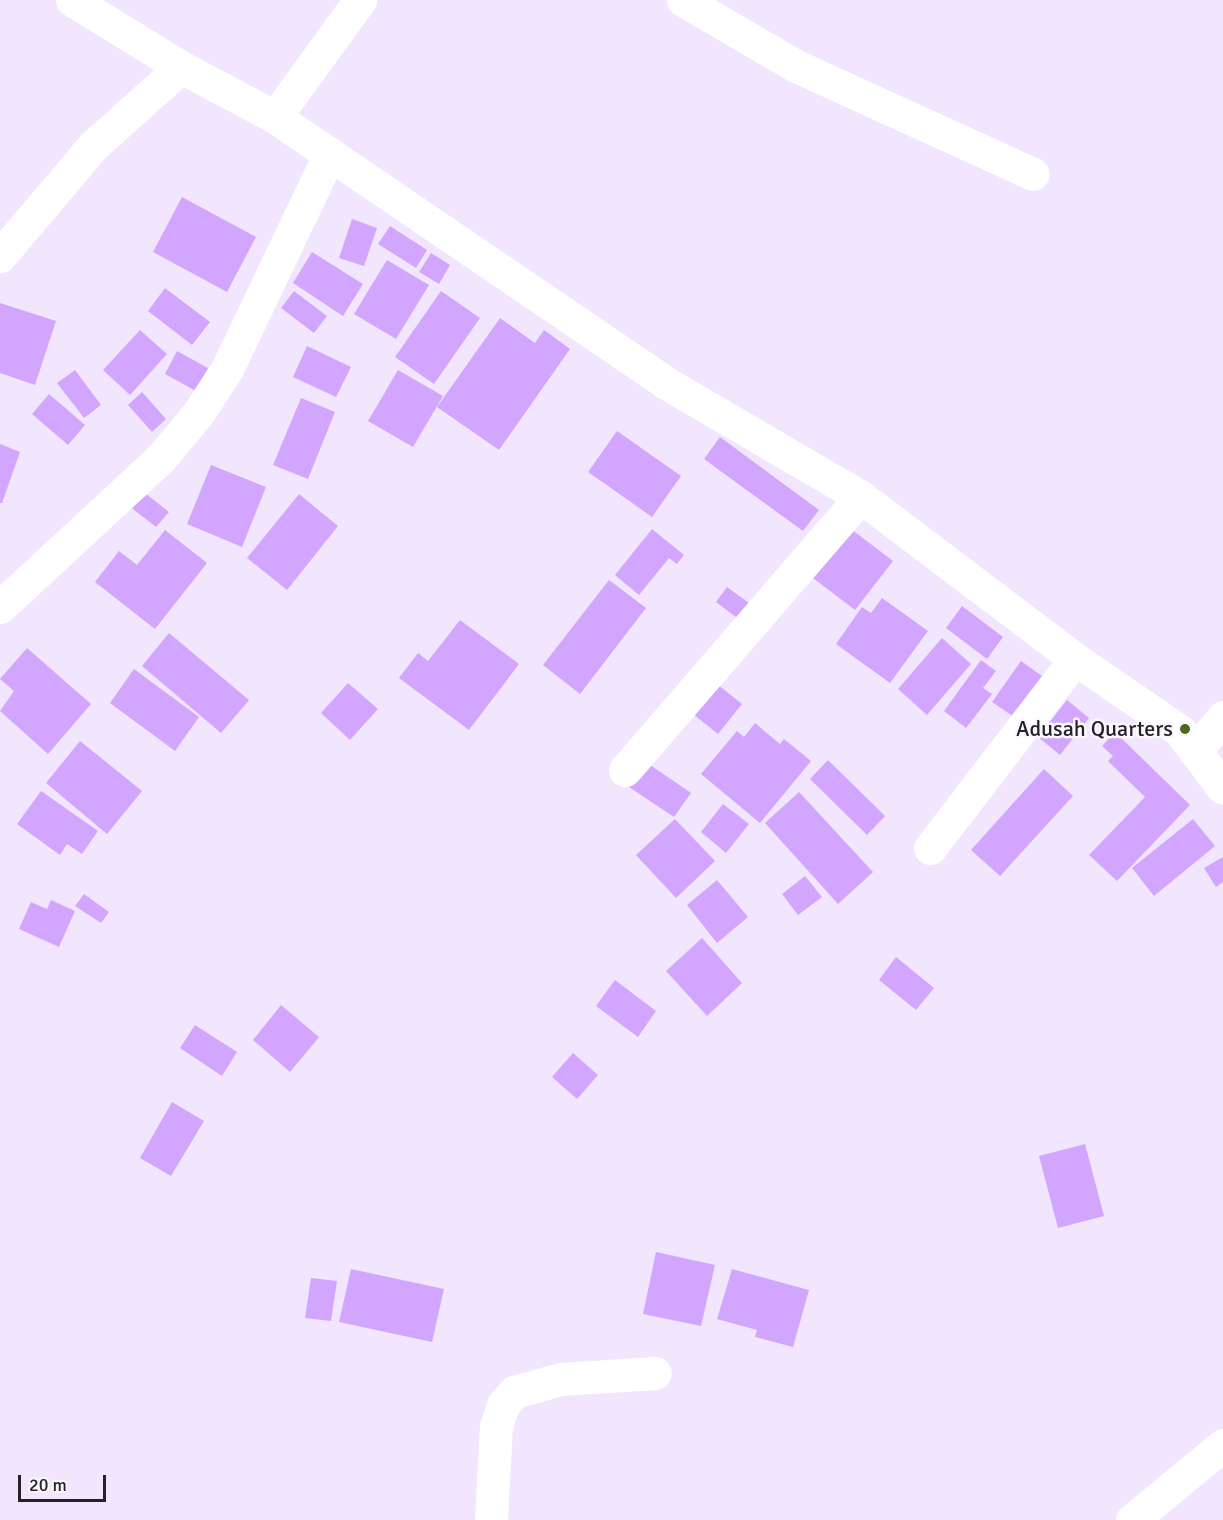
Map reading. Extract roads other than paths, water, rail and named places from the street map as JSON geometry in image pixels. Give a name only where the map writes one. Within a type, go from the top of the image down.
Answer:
[{"type":"street","points":[[72,0],[181,67],[275,117],[666,383],[861,497],[1075,658],[1180,731],[1223,788]]},
{"type":"street","points":[[275,117],[360,0]]},
{"type":"street","points":[[683,0],[796,66],[1033,174]]},
{"type":"street","points":[[0,256],[93,146],[181,67]]},
{"type":"street","points":[[0,607],[161,458],[199,412],[227,369],[330,153]]},
{"type":"street","points":[[625,770],[861,497]]},
{"type":"street","points":[[930,848],[1075,658]]},
{"type":"street","points":[[1195,751],[1223,717]]},
{"type":"street","points":[[491,1520],[496,1426],[503,1405],[514,1392],[561,1379],[655,1373]]},
{"type":"street","points":[[1132,1520],[1220,1455]]},
{"type":"place","name":"Adusah Quarters","points":[[1185,729]]}]
